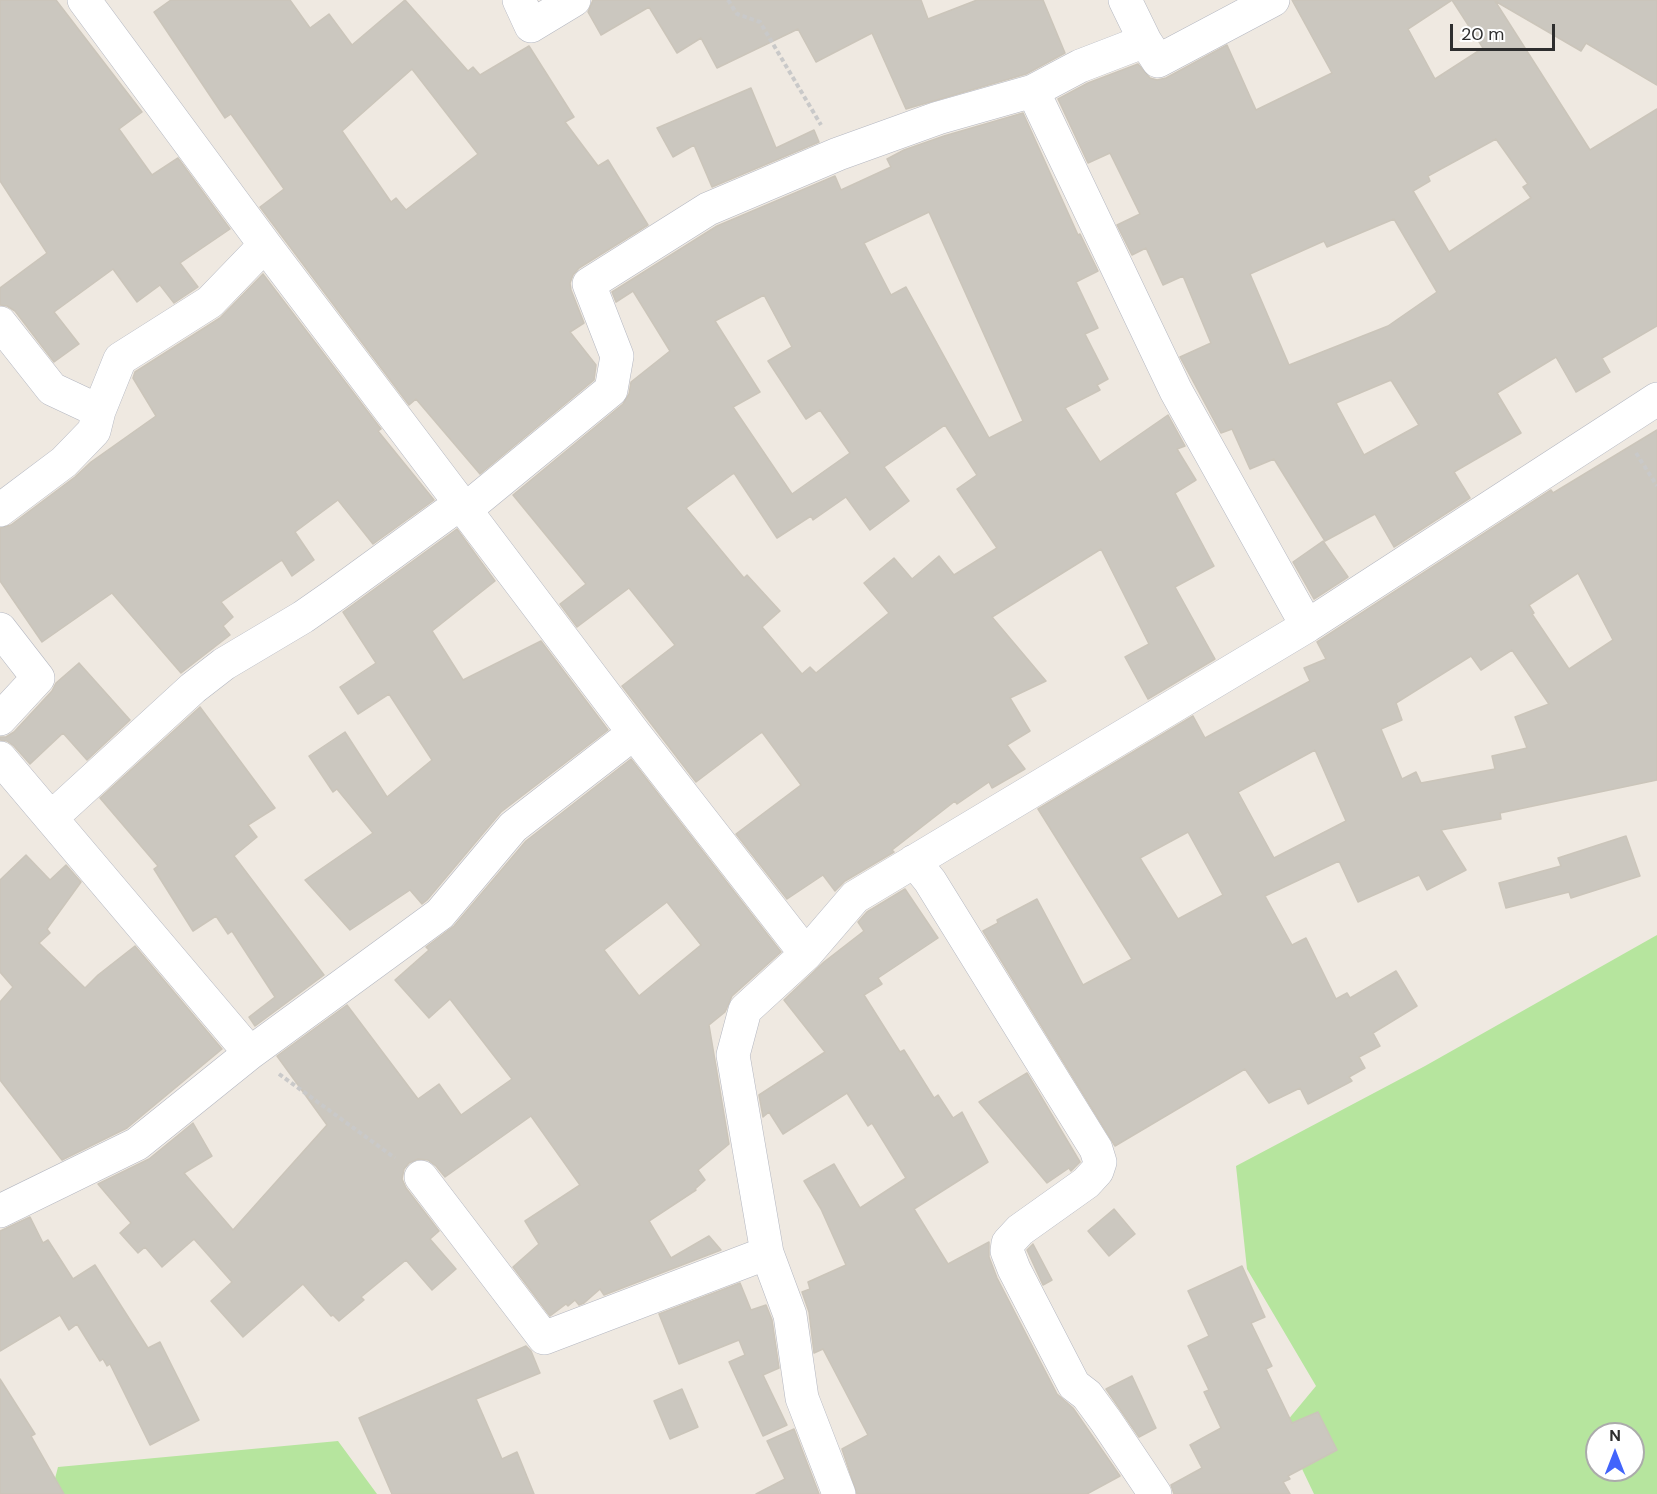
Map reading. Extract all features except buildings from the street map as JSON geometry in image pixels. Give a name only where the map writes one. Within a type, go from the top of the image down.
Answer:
[{"type":"street","points":[[84,0],[265,245],[634,734],[806,954]]},
{"type":"street","points":[[519,0],[531,26],[574,0]]},
{"type":"street","points":[[1125,0],[1144,41],[1158,61],[1274,0]]},
{"type":"street","points":[[51,818],[193,688],[224,664],[303,617],[463,506],[611,390],[617,356],[590,284],[708,209],[838,154],[938,118],[1033,91],[1080,66],[1144,41]]},
{"type":"street","points":[[1033,91],[1176,391],[1307,626]]},
{"type":"street","points":[[0,510],[64,462],[93,431],[120,359],[210,302],[265,245]]},
{"type":"street","points":[[0,322],[52,389],[99,411]]},
{"type":"street","points":[[839,1494],[802,1398],[790,1315],[767,1253],[733,1055],[745,1010],[806,954],[855,897],[1307,626],[1657,399]]},
{"type":"street","points":[[0,629],[38,678],[0,719]]},
{"type":"street","points":[[0,1211],[137,1144],[250,1053],[440,914],[513,827],[634,734]]},
{"type":"street","points":[[0,758],[250,1053]]},
{"type":"street","points":[[914,861],[930,881],[1096,1149],[1100,1162],[1097,1171],[1086,1183],[1020,1230],[1008,1243],[1007,1251],[1074,1385],[1087,1395],[1155,1494]]},
{"type":"street","points":[[421,1177],[544,1338],[767,1253]]},
{"type":"path","points":[[728,0],[737,14],[760,22],[838,154]]},
{"type":"path","points":[[250,1053],[421,1177]]},
{"type":"green space","points":[[1657,935],[1657,1494],[1314,1494],[1282,1427],[1316,1386],[1247,1269],[1236,1166],[1425,1066]]},
{"type":"green space","points":[[338,1441],[377,1494],[51,1494],[58,1467]]}]
